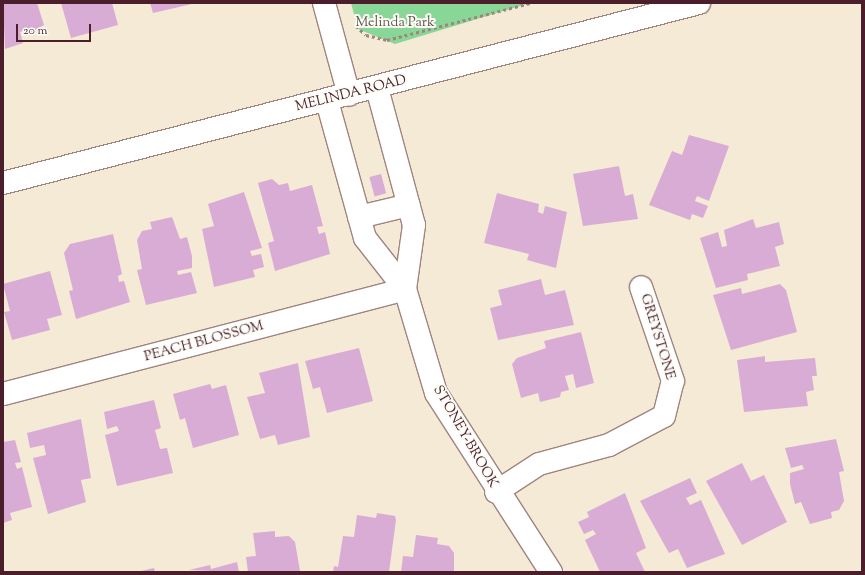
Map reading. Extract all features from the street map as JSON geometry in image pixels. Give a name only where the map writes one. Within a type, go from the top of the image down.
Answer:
[{"type":"street","points":[[324,3],[349,95]]},
{"type":"street","name":"MELINDA ROAD","points":[[3,183],[377,88],[699,3]]},
{"type":"street","name":"STONEY-BROOK","points":[[377,88],[414,225],[405,289]]},
{"type":"street","name":"STONEY-BROOK","points":[[326,101],[365,238],[405,289],[436,393],[496,492],[551,572]]},
{"type":"street","points":[[359,218],[409,205]]},
{"type":"street","name":"GREYSTONE","points":[[496,492],[539,464],[609,445],[664,416],[673,381],[642,287]]},
{"type":"street","name":"PEACH BLOSSOM","points":[[3,394],[405,289]]},
{"type":"path","points":[[354,18],[356,26],[366,35],[387,40],[530,3]]},
{"type":"green space","name":"Melinda Park","points":[[351,3],[530,3],[395,44],[358,29]]},
{"type":"building","points":[[3,3],[37,3],[44,25],[30,33],[28,29],[20,32],[23,43],[5,49]]},
{"type":"building","points":[[61,3],[112,3],[118,25],[71,38]]},
{"type":"building","points":[[150,3],[192,3],[192,4],[153,13]]},
{"type":"building","points":[[689,135],[729,146],[709,201],[697,196],[695,201],[708,206],[703,218],[692,214],[690,220],[649,205],[672,151],[682,155]]},
{"type":"building","points":[[619,166],[625,196],[633,194],[638,219],[583,226],[573,174]]},
{"type":"building","points":[[381,174],[386,193],[375,196],[369,177]]},
{"type":"building","points":[[272,179],[279,185],[288,183],[290,191],[312,185],[323,226],[317,227],[319,234],[325,232],[330,254],[275,271],[268,243],[274,241],[258,183]]},
{"type":"building","points":[[244,192],[262,248],[250,251],[252,256],[261,254],[264,267],[253,270],[255,277],[214,287],[202,229],[214,226],[208,204]]},
{"type":"building","points":[[497,193],[539,204],[538,212],[543,214],[545,206],[567,212],[556,268],[527,260],[529,254],[484,243]]},
{"type":"building","points":[[172,217],[180,239],[187,237],[192,256],[192,268],[177,271],[178,275],[191,272],[197,293],[146,305],[137,270],[142,269],[137,240],[142,231],[152,229],[150,222]]},
{"type":"building","points":[[753,219],[756,228],[779,222],[784,244],[775,247],[780,266],[747,274],[748,280],[716,288],[700,238],[718,232],[722,247],[727,246],[724,230]]},
{"type":"building","points":[[113,234],[122,274],[118,276],[119,282],[124,281],[130,302],[76,319],[69,291],[73,290],[64,253],[70,244]]},
{"type":"building","points":[[50,271],[62,315],[47,319],[50,330],[12,340],[4,312],[10,311],[3,284]]},
{"type":"building","points":[[541,279],[545,295],[565,290],[574,325],[498,340],[490,308],[502,305],[498,290]]},
{"type":"building","points":[[780,284],[786,290],[797,332],[731,350],[713,295],[741,288],[742,294]]},
{"type":"building","points":[[581,332],[594,383],[576,388],[573,374],[565,376],[569,390],[561,392],[560,397],[540,402],[538,393],[521,398],[512,364],[517,358],[546,348],[544,341]]},
{"type":"building","points":[[359,348],[373,401],[327,413],[320,387],[313,389],[305,361]]},
{"type":"building","points":[[765,356],[765,362],[815,358],[817,376],[812,376],[814,390],[806,392],[808,406],[744,412],[737,360]]},
{"type":"building","points":[[298,363],[310,437],[278,445],[275,435],[260,439],[247,397],[265,393],[259,373]]},
{"type":"building","points":[[210,384],[212,389],[226,385],[239,435],[193,448],[185,418],[180,420],[173,394]]},
{"type":"building","points":[[154,400],[161,428],[155,430],[160,449],[167,448],[173,473],[117,486],[105,435],[119,431],[117,426],[107,429],[104,412]]},
{"type":"building","points":[[81,419],[91,478],[81,480],[86,502],[48,514],[33,458],[46,455],[44,445],[30,448],[27,433]]},
{"type":"building","points":[[836,439],[844,471],[839,472],[844,501],[839,510],[831,512],[832,518],[810,524],[801,502],[795,504],[790,484],[790,473],[804,469],[802,465],[791,468],[785,448]]},
{"type":"building","points":[[15,440],[21,462],[15,463],[17,469],[22,467],[32,507],[10,513],[12,520],[3,523],[3,442]]},
{"type":"building","points":[[742,463],[751,481],[764,475],[787,522],[742,545],[706,481]]},
{"type":"building","points":[[690,478],[697,493],[686,498],[690,505],[701,500],[725,554],[687,568],[678,549],[669,553],[640,501]]},
{"type":"building","points":[[625,493],[646,548],[636,553],[645,572],[600,572],[585,540],[596,534],[593,530],[584,534],[578,522],[589,517],[587,512]]},
{"type":"building","points":[[377,513],[395,516],[396,520],[389,572],[333,572],[334,566],[338,567],[343,536],[354,537],[357,515],[376,518]]},
{"type":"building","points":[[275,531],[275,537],[289,536],[295,542],[300,571],[306,572],[248,572],[246,557],[256,556],[253,533]]},
{"type":"building","points":[[416,535],[438,538],[437,544],[449,546],[454,553],[454,572],[401,572],[403,556],[413,557]]},
{"type":"building","points":[[237,562],[239,572],[189,570],[210,565],[211,569]]},
{"type":"building","points":[[154,568],[155,572],[141,572],[141,571]]}]
